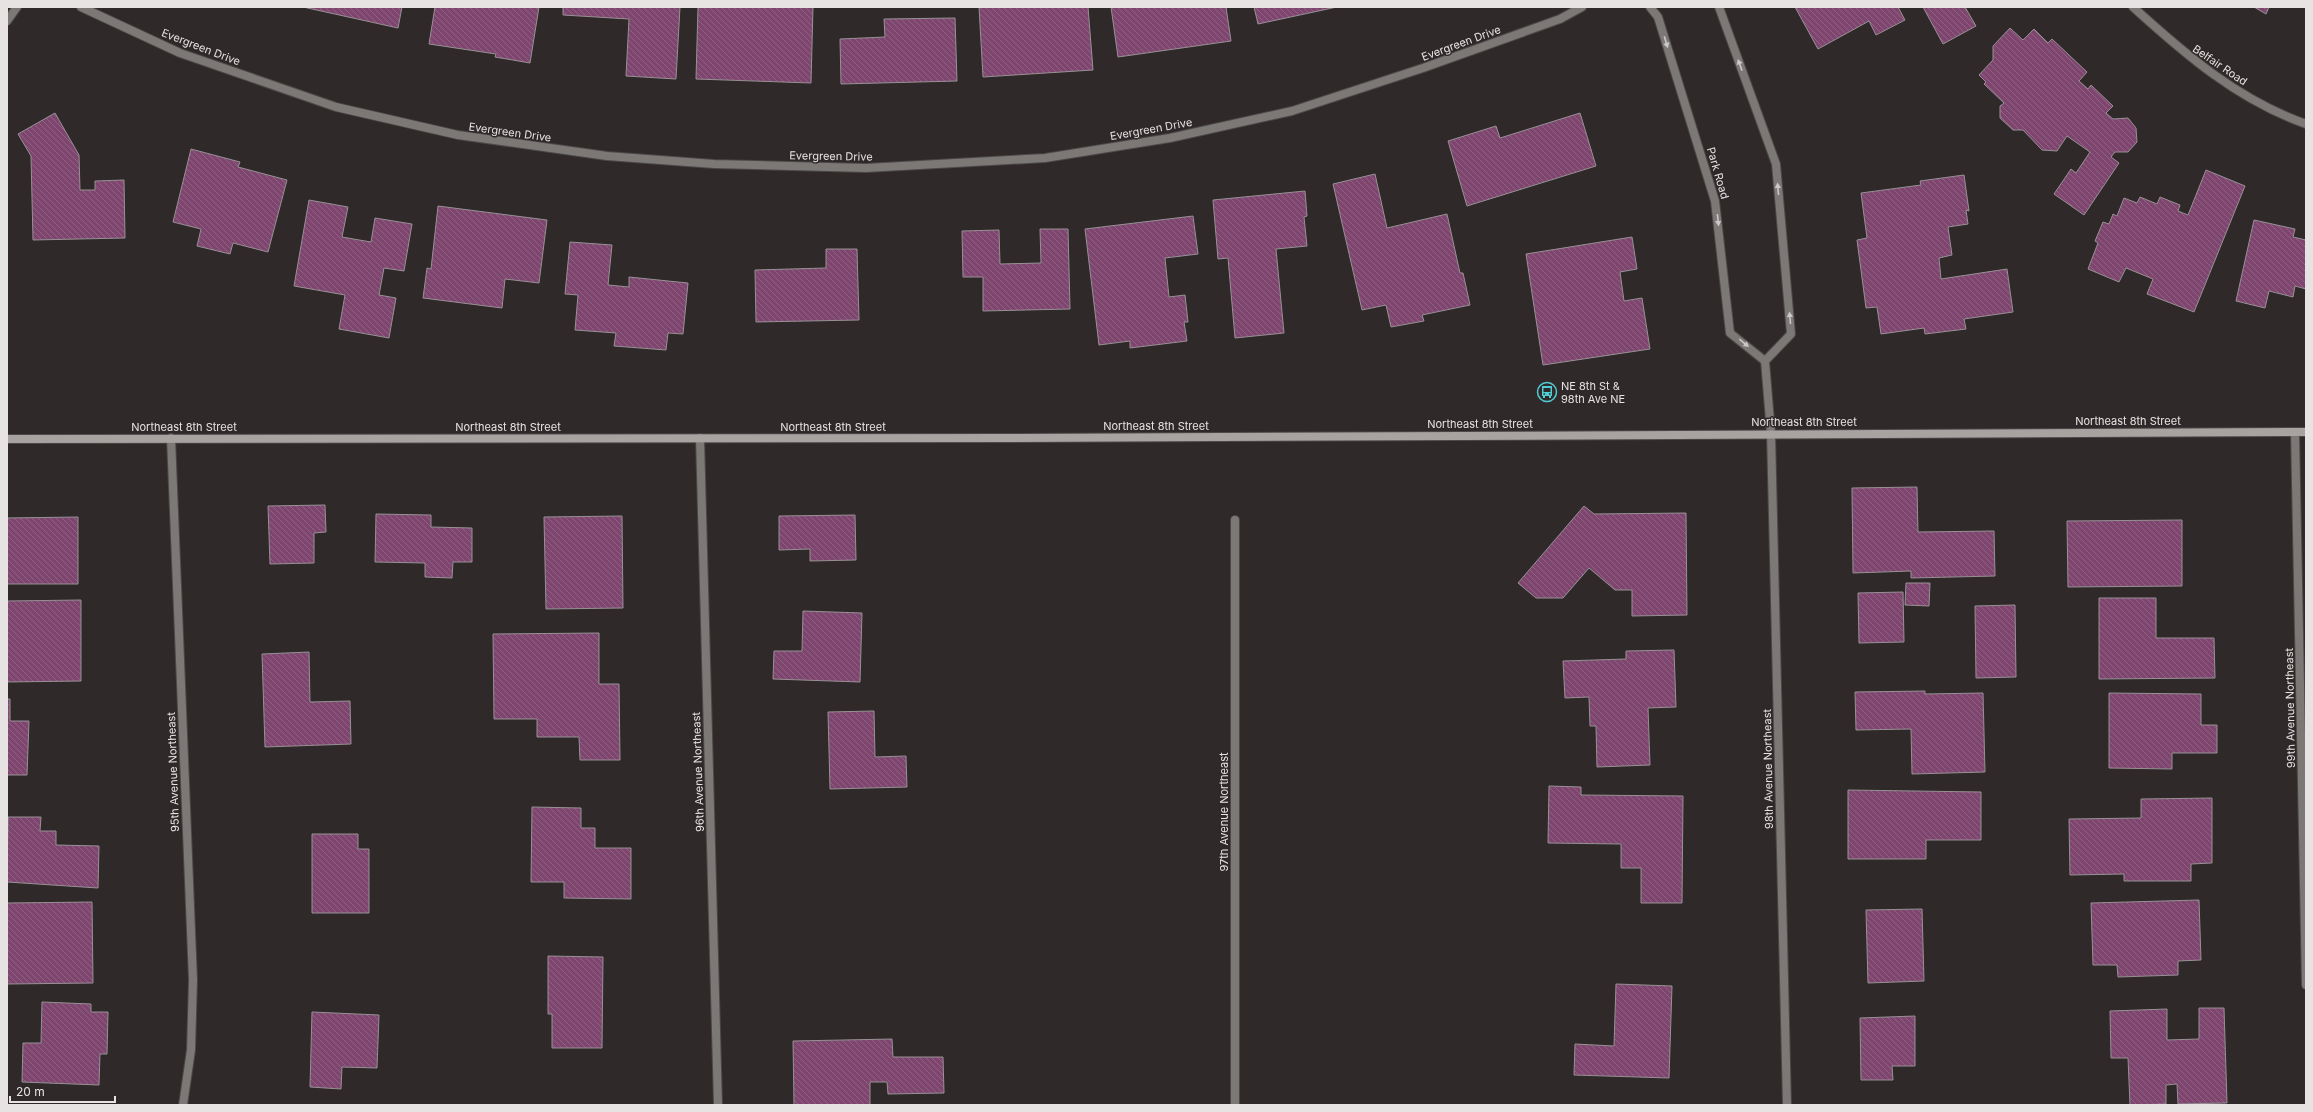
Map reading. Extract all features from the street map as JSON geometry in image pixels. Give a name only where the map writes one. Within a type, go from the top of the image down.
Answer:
[{"type":"main road","name":"Northeast 8th Street","points":[[7,439],[2306,432]]},
{"type":"street","points":[[7,21],[17,7]]},
{"type":"street","name":"Evergreen Drive","points":[[81,7],[180,53],[336,107],[458,135],[607,156],[714,164],[866,168],[1045,158],[1170,138],[1292,111],[1438,63],[1560,19],[1582,7]]},
{"type":"street","name":"Park Road","points":[[1650,7],[1658,16],[1715,201],[1730,333],[1765,361]]},
{"type":"street","points":[[1719,7],[1776,164],[1791,334],[1765,361],[1771,434]]},
{"type":"street","name":"Belfair Road","points":[[2133,7],[2186,56],[2239,92],[2284,116],[2306,124]]},
{"type":"street","name":"99th Avenue Northeast","points":[[2295,432],[2306,985]]},
{"type":"street","name":"98th Avenue Northeast","points":[[1771,434],[1786,1105]]},
{"type":"street","name":"95th Avenue Northeast","points":[[171,438],[193,980],[191,1050],[183,1105]]},
{"type":"street","name":"96th Avenue Northeast","points":[[700,438],[718,1105]]},
{"type":"street","name":"97th Avenue Northeast","points":[[1235,520],[1235,1105]]},
{"type":"building","points":[[303,7],[402,7],[398,28]]},
{"type":"building","points":[[435,7],[539,7],[530,63],[495,57],[496,54],[429,44]]},
{"type":"building","points":[[563,7],[680,7],[676,79],[626,76],[629,19],[563,15]]},
{"type":"building","points":[[698,7],[813,7],[811,83],[696,79]]},
{"type":"building","points":[[979,7],[1088,7],[1093,70],[983,77]]},
{"type":"building","points":[[1111,7],[1226,7],[1231,41],[1118,57]]},
{"type":"building","points":[[1254,7],[1337,7],[1258,24]]},
{"type":"building","points":[[1795,7],[1898,7],[1905,20],[1876,35],[1869,21],[1818,49]]},
{"type":"building","points":[[1923,7],[1965,7],[1976,26],[1943,44]]},
{"type":"building","points":[[2254,7],[2269,7],[2266,14]]},
{"type":"building","points":[[955,18],[957,81],[841,84],[840,39],[885,37],[884,19]]},
{"type":"building","points":[[2010,28],[2023,40],[2034,29],[2048,43],[2052,39],[2087,72],[2079,81],[2088,89],[2091,85],[2113,106],[2106,113],[2113,119],[2128,118],[2136,128],[2137,142],[2128,152],[2115,152],[2111,157],[2119,163],[2084,215],[2054,194],[2071,169],[2076,173],[2090,152],[2067,136],[2057,151],[2042,150],[2023,130],[2013,130],[2000,118],[2000,106],[2004,103],[1984,84],[1986,82],[1979,75],[1993,60],[1993,46]]},
{"type":"building","points":[[55,113],[79,155],[80,190],[95,190],[95,181],[124,180],[125,238],[33,240],[31,156],[18,134]]},
{"type":"building","points":[[1580,113],[1596,166],[1467,206],[1448,141],[1496,126],[1500,138]]},
{"type":"building","points":[[191,149],[240,162],[238,167],[287,180],[268,252],[233,243],[230,254],[197,246],[201,229],[173,222]]},
{"type":"building","points":[[2206,170],[2245,186],[2194,312],[2147,294],[2153,279],[2126,268],[2119,282],[2088,269],[2098,243],[2095,241],[2103,222],[2109,224],[2113,214],[2117,216],[2124,198],[2137,203],[2140,197],[2157,204],[2160,197],[2180,205],[2178,211],[2188,215]]},
{"type":"building","points":[[1375,174],[1387,228],[1447,214],[1460,273],[1463,273],[1470,305],[1422,315],[1424,321],[1391,327],[1386,305],[1362,310],[1333,184]]},
{"type":"building","points":[[1964,175],[1969,211],[1966,210],[1968,224],[1948,227],[1952,255],[1939,258],[1941,279],[2007,269],[2013,312],[1964,319],[1966,329],[1925,334],[1924,328],[1881,334],[1877,307],[1866,308],[1857,240],[1867,238],[1861,193],[1921,185],[1920,181]]},
{"type":"building","points":[[1305,191],[1307,216],[1304,217],[1307,246],[1276,249],[1284,333],[1235,338],[1228,258],[1218,259],[1213,200]]},
{"type":"building","points":[[309,200],[348,207],[342,237],[371,242],[375,218],[412,224],[404,271],[384,268],[379,295],[396,298],[389,338],[339,329],[345,295],[294,286]]},
{"type":"building","points":[[438,206],[547,220],[539,283],[505,279],[502,308],[423,298],[427,268],[431,269]]},
{"type":"building","points":[[1193,216],[1198,254],[1165,258],[1169,297],[1185,295],[1188,322],[1184,322],[1187,341],[1130,348],[1130,341],[1099,345],[1085,229]]},
{"type":"building","points":[[2254,220],[2295,229],[2293,237],[2306,240],[2306,289],[2295,286],[2293,297],[2269,291],[2265,308],[2236,301]]},
{"type":"building","points":[[1040,229],[1068,229],[1070,309],[983,311],[983,277],[963,277],[962,231],[999,230],[1000,264],[1041,263]]},
{"type":"building","points":[[1632,237],[1637,269],[1620,272],[1624,301],[1642,298],[1650,349],[1543,365],[1526,254]]},
{"type":"building","points":[[570,242],[612,245],[608,285],[629,287],[629,277],[688,283],[683,334],[668,333],[666,350],[614,346],[616,333],[575,330],[578,295],[565,294]]},
{"type":"building","points":[[826,249],[857,249],[859,320],[756,322],[755,270],[826,268]]},
{"type":"building","points":[[1917,487],[1918,532],[1994,531],[1995,576],[1911,578],[1911,571],[1853,573],[1852,488]]},
{"type":"building","points":[[325,505],[326,532],[314,533],[314,563],[270,564],[268,506]]},
{"type":"building","points":[[1584,506],[1594,514],[1686,513],[1687,615],[1632,616],[1632,590],[1615,590],[1589,568],[1563,598],[1536,598],[1518,583]]},
{"type":"building","points":[[376,514],[431,515],[431,527],[472,528],[472,562],[453,562],[452,578],[425,577],[425,563],[375,562]]},
{"type":"building","points":[[855,515],[856,560],[810,561],[810,549],[779,550],[779,516]]},
{"type":"building","points":[[622,516],[623,608],[546,609],[544,517]]},
{"type":"building","points":[[78,517],[78,584],[7,584],[7,518]]},
{"type":"building","points":[[2182,520],[2182,586],[2068,587],[2067,521]]},
{"type":"building","points":[[1906,583],[1930,583],[1929,606],[1905,605]]},
{"type":"building","points":[[1903,592],[1904,642],[1859,643],[1858,593]]},
{"type":"building","points":[[2099,598],[2156,598],[2156,638],[2214,638],[2215,678],[2099,679]]},
{"type":"building","points":[[81,600],[81,681],[7,682],[7,601]]},
{"type":"building","points":[[2015,605],[2016,677],[1976,678],[1975,606]]},
{"type":"building","points":[[803,611],[862,613],[860,682],[773,679],[774,651],[802,651]]},
{"type":"building","points":[[599,633],[599,684],[619,684],[620,760],[580,760],[579,737],[537,737],[537,719],[494,719],[493,634]]},
{"type":"building","points":[[1674,650],[1676,707],[1648,708],[1650,765],[1597,767],[1596,726],[1590,726],[1589,697],[1565,698],[1563,661],[1626,659],[1626,651]]},
{"type":"building","points":[[309,652],[310,702],[350,701],[351,744],[265,747],[262,654]]},
{"type":"building","points":[[1925,691],[1925,694],[1983,693],[1985,772],[1912,774],[1911,729],[1856,730],[1855,692]]},
{"type":"building","points":[[2109,693],[2201,694],[2201,725],[2217,725],[2217,753],[2172,753],[2172,769],[2109,768]]},
{"type":"building","points":[[7,699],[10,699],[10,721],[29,721],[27,775],[7,775]]},
{"type":"building","points":[[874,711],[875,757],[906,756],[907,787],[830,789],[828,712]]},
{"type":"building","points":[[1549,786],[1581,787],[1581,795],[1683,796],[1682,903],[1641,903],[1641,868],[1621,868],[1621,844],[1548,843]]},
{"type":"building","points":[[1848,790],[1981,792],[1981,840],[1926,840],[1926,859],[1848,859]]},
{"type":"building","points":[[2212,798],[2212,863],[2191,864],[2191,881],[2124,881],[2124,874],[2070,875],[2069,819],[2141,818],[2141,799]]},
{"type":"building","points":[[532,807],[581,808],[581,828],[595,828],[595,848],[631,848],[631,899],[564,898],[564,882],[531,882]]},
{"type":"building","points":[[8,817],[41,817],[40,831],[56,831],[56,845],[99,846],[98,888],[7,882]]},
{"type":"building","points":[[312,834],[358,834],[358,849],[369,849],[369,913],[312,913]]},
{"type":"building","points":[[2199,900],[2201,960],[2178,961],[2178,975],[2118,977],[2117,965],[2093,965],[2091,903]]},
{"type":"building","points":[[92,902],[93,983],[7,984],[7,903]]},
{"type":"building","points":[[1922,909],[1924,981],[1868,983],[1866,910]]},
{"type":"building","points":[[548,956],[603,957],[602,1048],[552,1048],[552,1014],[548,1014]]},
{"type":"building","points":[[1616,984],[1672,986],[1669,1078],[1574,1075],[1575,1044],[1614,1046]]},
{"type":"building","points":[[42,1002],[91,1004],[91,1012],[108,1012],[107,1054],[100,1054],[99,1085],[22,1082],[23,1043],[41,1043]]},
{"type":"building","points":[[2199,1008],[2224,1008],[2227,1103],[2178,1104],[2177,1084],[2166,1085],[2166,1104],[2130,1105],[2128,1058],[2111,1058],[2110,1011],[2167,1009],[2167,1040],[2199,1039]]},
{"type":"building","points":[[312,1012],[379,1015],[377,1068],[342,1067],[341,1089],[310,1087]]},
{"type":"building","points":[[1915,1016],[1915,1066],[1892,1066],[1893,1080],[1861,1080],[1860,1018]]},
{"type":"building","points":[[892,1039],[893,1057],[943,1057],[944,1093],[888,1094],[887,1082],[870,1082],[870,1105],[794,1105],[793,1041]]},
{"type":"place","name":"NE 8th St & 98th Ave NE","points":[[1547,392]]}]
